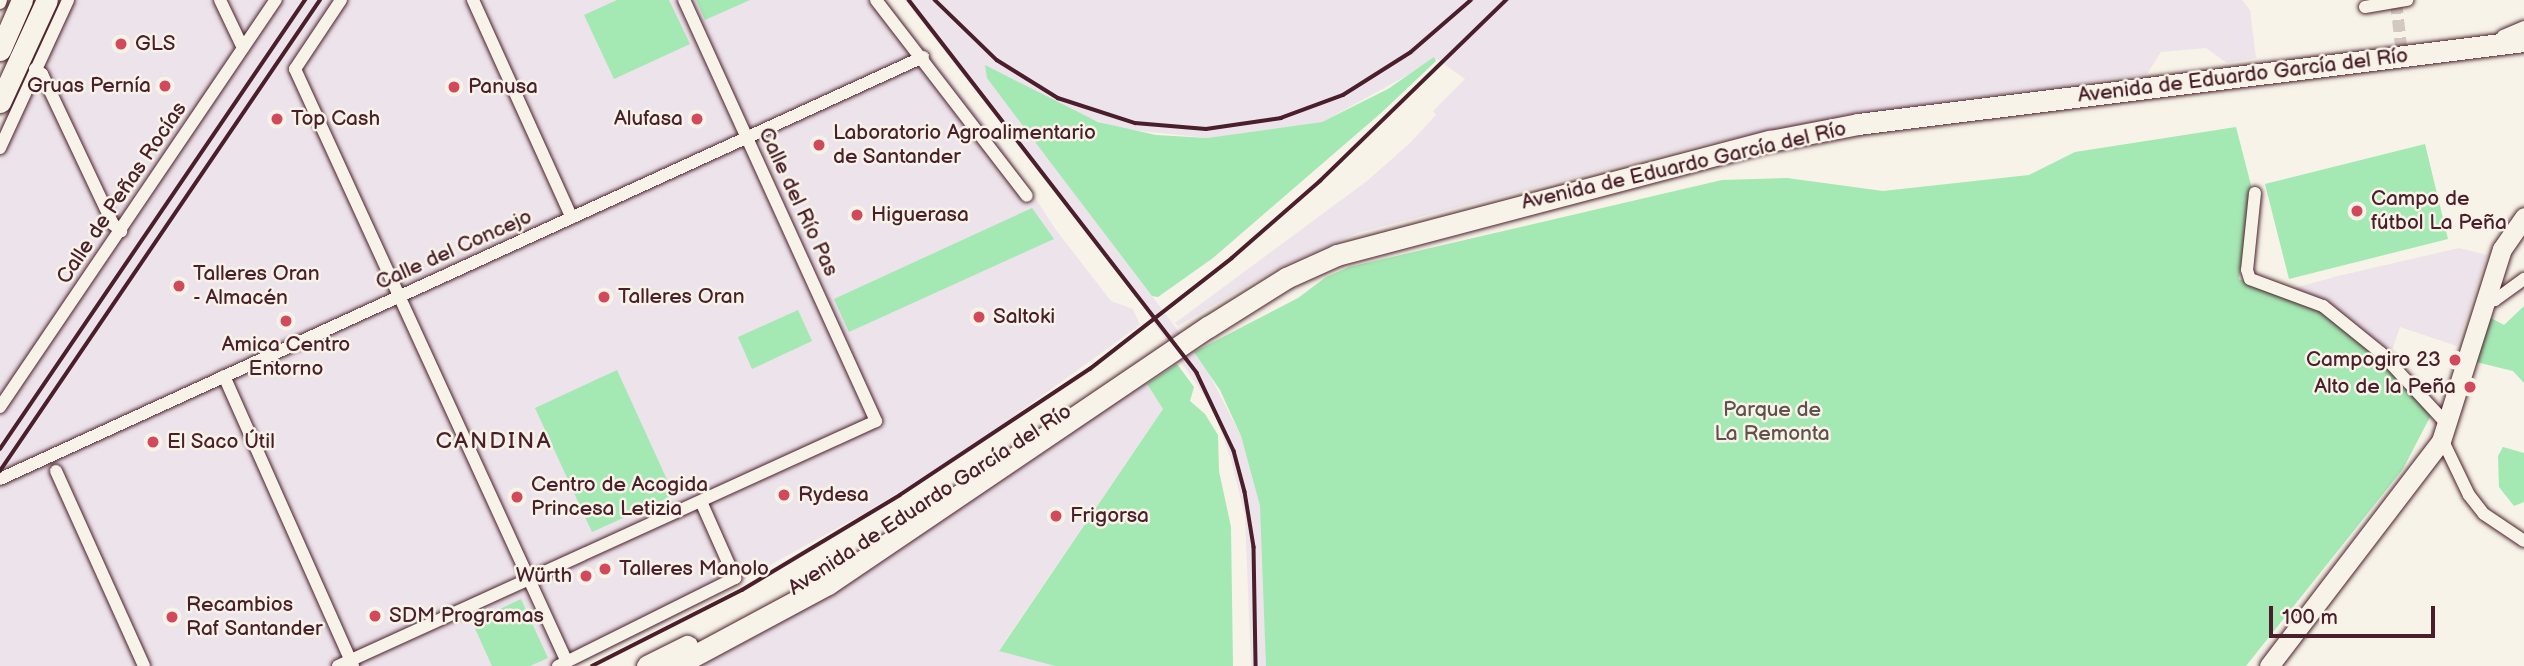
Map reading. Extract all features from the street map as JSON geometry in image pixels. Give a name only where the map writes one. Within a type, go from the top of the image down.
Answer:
[{"type":"highway","points":[[0,50],[22,0]]},
{"type":"highway","points":[[0,102],[47,0]]},
{"type":"highway","name":"Avenida de Eduardo García del Río","points":[[675,666],[828,584],[1208,327],[1286,278],[1337,254],[1770,141],[1857,124],[2433,51],[2519,34]]},
{"type":"highway","name":"Avenida de Eduardo García del Río","points":[[647,666],[829,567],[1165,349],[1208,327]]},
{"type":"main road","points":[[2269,666],[2444,431],[2502,249],[2524,217]]},
{"type":"street","points":[[0,148],[68,0]]},
{"type":"street","points":[[220,0],[243,48]]},
{"type":"street","name":"Calle de Peñas Rocías","points":[[0,407],[276,0]]},
{"type":"street","points":[[338,666],[352,663],[529,580],[702,504],[735,578],[562,664],[529,580],[295,69],[341,0]]},
{"type":"street","points":[[473,0],[572,218]]},
{"type":"street","name":"Calle del Río Pas","points":[[684,0],[876,421],[702,504]]},
{"type":"street","points":[[876,0],[923,57],[1027,196]]},
{"type":"street","points":[[2365,7],[2407,0]]},
{"type":"street","name":"Calle del Concejo","points":[[0,479],[923,57]]},
{"type":"street","points":[[35,69],[42,74],[113,224],[121,231]]},
{"type":"street","points":[[2255,192],[2247,270],[2250,279],[2323,306],[2381,354],[2444,431],[2459,477],[2484,514],[2524,541]]},
{"type":"street","points":[[2484,302],[2495,300],[2524,279]]},
{"type":"street","points":[[224,376],[352,663]]},
{"type":"street","points":[[55,471],[144,666]]},
{"type":"shaded area","points":[[58,0],[886,0],[998,141],[1056,230],[1111,301],[1133,309],[1140,325],[960,455],[865,513],[649,631],[574,666],[0,666],[0,129]]},
{"type":"shaded area","points":[[905,0],[2242,0],[2250,10],[2256,58],[2227,63],[2206,48],[2161,52],[2147,74],[1879,111],[1700,145],[1357,233],[1276,269],[1178,326],[1175,323],[1367,181],[1410,143],[1436,115],[1433,111],[1465,79],[1437,59],[1322,122],[1207,138],[1123,129],[1073,113],[1007,76],[988,78],[1206,368],[1241,436],[1260,506],[1264,555],[1266,666],[1251,666],[1245,516],[1231,459],[1212,407],[1142,305]]},
{"type":"shaded area","points":[[2459,248],[2487,255],[2457,346],[2400,327],[2389,359],[2293,293],[2295,288],[2338,276]]},
{"type":"shaded area","points":[[1145,381],[1163,409],[999,650],[1055,666],[701,666],[847,584],[955,512],[952,506]]},
{"type":"green space","points":[[617,0],[669,0],[690,44],[614,79],[584,15]]},
{"type":"green space","points":[[696,0],[750,0],[705,20]]},
{"type":"green space","points":[[1434,57],[1436,61],[1381,113],[1213,258],[1158,297],[1152,296],[987,78],[985,65],[1098,122],[1156,135],[1207,138],[1322,122],[1388,89]]},
{"type":"green space","name":"Parque de La Remonta","points":[[2236,127],[2252,189],[2239,279],[2322,310],[2368,347],[2431,415],[2403,469],[2246,666],[1266,666],[1260,506],[1241,436],[1220,390],[1194,352],[1298,298],[1326,277],[1349,267],[1722,180],[1787,178],[1883,191],[2029,175],[2075,152]]},
{"type":"green space","name":"Campo de fútbol La Peña","points":[[2425,144],[2448,239],[2289,279],[2265,184]]},
{"type":"green space","points":[[1032,208],[1054,239],[849,332],[834,299]]},
{"type":"green space","points":[[2524,306],[2524,383],[2513,371],[2476,362],[2491,318],[2504,325]]},
{"type":"green space","points":[[798,310],[812,341],[752,369],[738,337]]},
{"type":"green space","points":[[1177,364],[1194,387],[1190,401],[1205,414],[1218,435],[1219,471],[1231,527],[1233,666],[1055,666],[999,651],[1163,409],[1147,384]]},
{"type":"green space","points":[[617,370],[674,495],[592,532],[535,408]]},
{"type":"green space","points":[[2503,447],[2524,453],[2524,502],[2514,506],[2499,487],[2498,456]]},
{"type":"green space","points":[[521,599],[548,658],[530,666],[492,666],[472,622]]},
{"type":"tunnel","points":[[2396,2],[2402,55]]},
{"type":"railway","points":[[0,449],[305,0]]},
{"type":"railway","points":[[0,471],[320,0]]},
{"type":"railway","points":[[909,0],[1197,373],[1234,451],[1245,492],[1254,547],[1256,666]]},
{"type":"railway","points":[[935,0],[997,60],[1058,98],[1135,123],[1206,129],[1281,118],[1343,95],[1411,52],[1471,0]]},
{"type":"railway","points":[[592,666],[742,590],[900,495],[1090,369],[1232,258],[1320,181],[1506,0]]},
{"type":"place","name":"GLS","points":[[121,44]]},
{"type":"place","name":"Gruas Pernía","points":[[165,86]]},
{"type":"place","name":"Panusa","points":[[454,87]]},
{"type":"place","name":"Top Cash","points":[[277,119]]},
{"type":"place","name":"Alufasa","points":[[697,119]]},
{"type":"place","name":"Laboratorio Agroalimentario de Santander","points":[[819,145]]},
{"type":"place","name":"Campo de fútbol La Peña","points":[[2357,211]]},
{"type":"place","name":"Higuerasa","points":[[857,215]]},
{"type":"place","name":"Talleres Oran - Almacén","points":[[179,286]]},
{"type":"place","name":"Talleres Oran","points":[[604,297]]},
{"type":"place","name":"Saltoki","points":[[979,317]]},
{"type":"place","name":"Amica Centro Entorno","points":[[286,321]]},
{"type":"place","name":"Campogiro 23","points":[[2455,360]]},
{"type":"place","name":"Alto de la Peña","points":[[2470,387]]},
{"type":"place","name":"El Saco Útil","points":[[153,442]]},
{"type":"place","name":"Rydesa","points":[[784,495]]},
{"type":"place","name":"Centro de Acogida Princesa Letizia","points":[[517,497]]},
{"type":"place","name":"Frigorsa","points":[[1056,516]]},
{"type":"place","name":"Talleres Manolo","points":[[605,569]]},
{"type":"place","name":"Würth","points":[[586,576]]},
{"type":"place","name":"SDM Programas","points":[[375,616]]},
{"type":"place","name":"Recambios Raf Santander","points":[[172,617]]},
{"type":"district","name":"CANDINA","points":[[494,441]]}]
